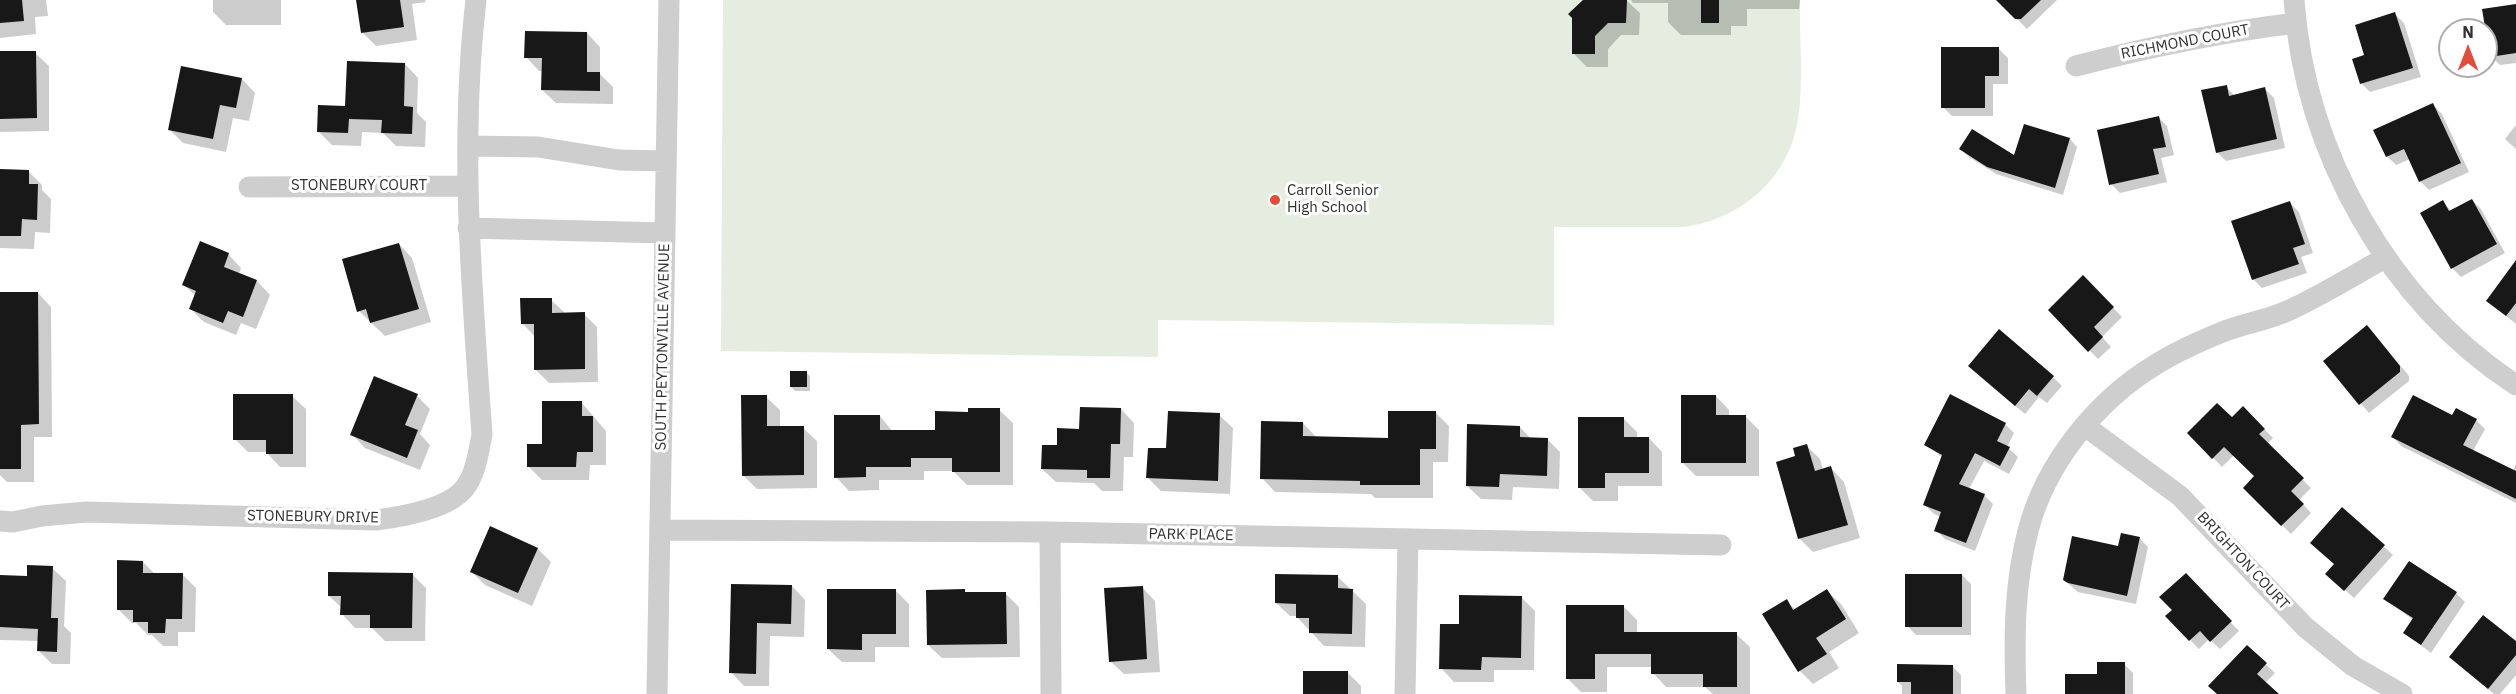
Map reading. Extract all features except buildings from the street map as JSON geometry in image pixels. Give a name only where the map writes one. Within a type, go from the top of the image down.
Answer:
[{"type":"street","name":"STONEBURY DRIVE","points":[[0,521],[13,522],[42,516],[86,512],[376,520],[409,516],[437,506],[463,490],[476,466],[482,435],[468,228],[468,71],[476,0]]},
{"type":"street","name":"SOUTH PEYTONVILLE AVENUE","points":[[657,694],[669,0]]},
{"type":"street","points":[[2294,0],[2301,66],[2319,124],[2349,196],[2385,258],[2422,304],[2459,341],[2516,385]]},
{"type":"street","name":"RICHMOND COURT","points":[[2076,66],[2145,48],[2296,22]]},
{"type":"street","points":[[468,146],[538,147],[619,160],[666,161]]},
{"type":"street","name":"STONEBURY COURT","points":[[249,187],[468,186]]},
{"type":"street","points":[[468,228],[665,233]]},
{"type":"street","points":[[2016,694],[2014,621],[2028,531],[2039,499],[2057,464],[2085,426],[2120,391],[2155,365],[2220,333],[2285,312],[2385,258]]},
{"type":"street","name":"BRIGHTON COURT","points":[[2085,426],[2180,496],[2305,627],[2353,666],[2402,694]]},
{"type":"street","name":"PARK PLACE","points":[[660,530],[1050,532],[1721,545]]},
{"type":"street","points":[[1050,532],[1051,694]]},
{"type":"street","points":[[1405,694],[1408,539]]},
{"type":"shaded area","name":"Carroll Senior High School","points":[[723,0],[1800,0],[1800,104],[1793,140],[1785,160],[1759,192],[1743,205],[1725,215],[1684,227],[1554,227],[1554,325],[1158,320],[1158,357],[721,351]]},
{"type":"place","name":"Carroll Senior High School","points":[[1275,200]]}]
